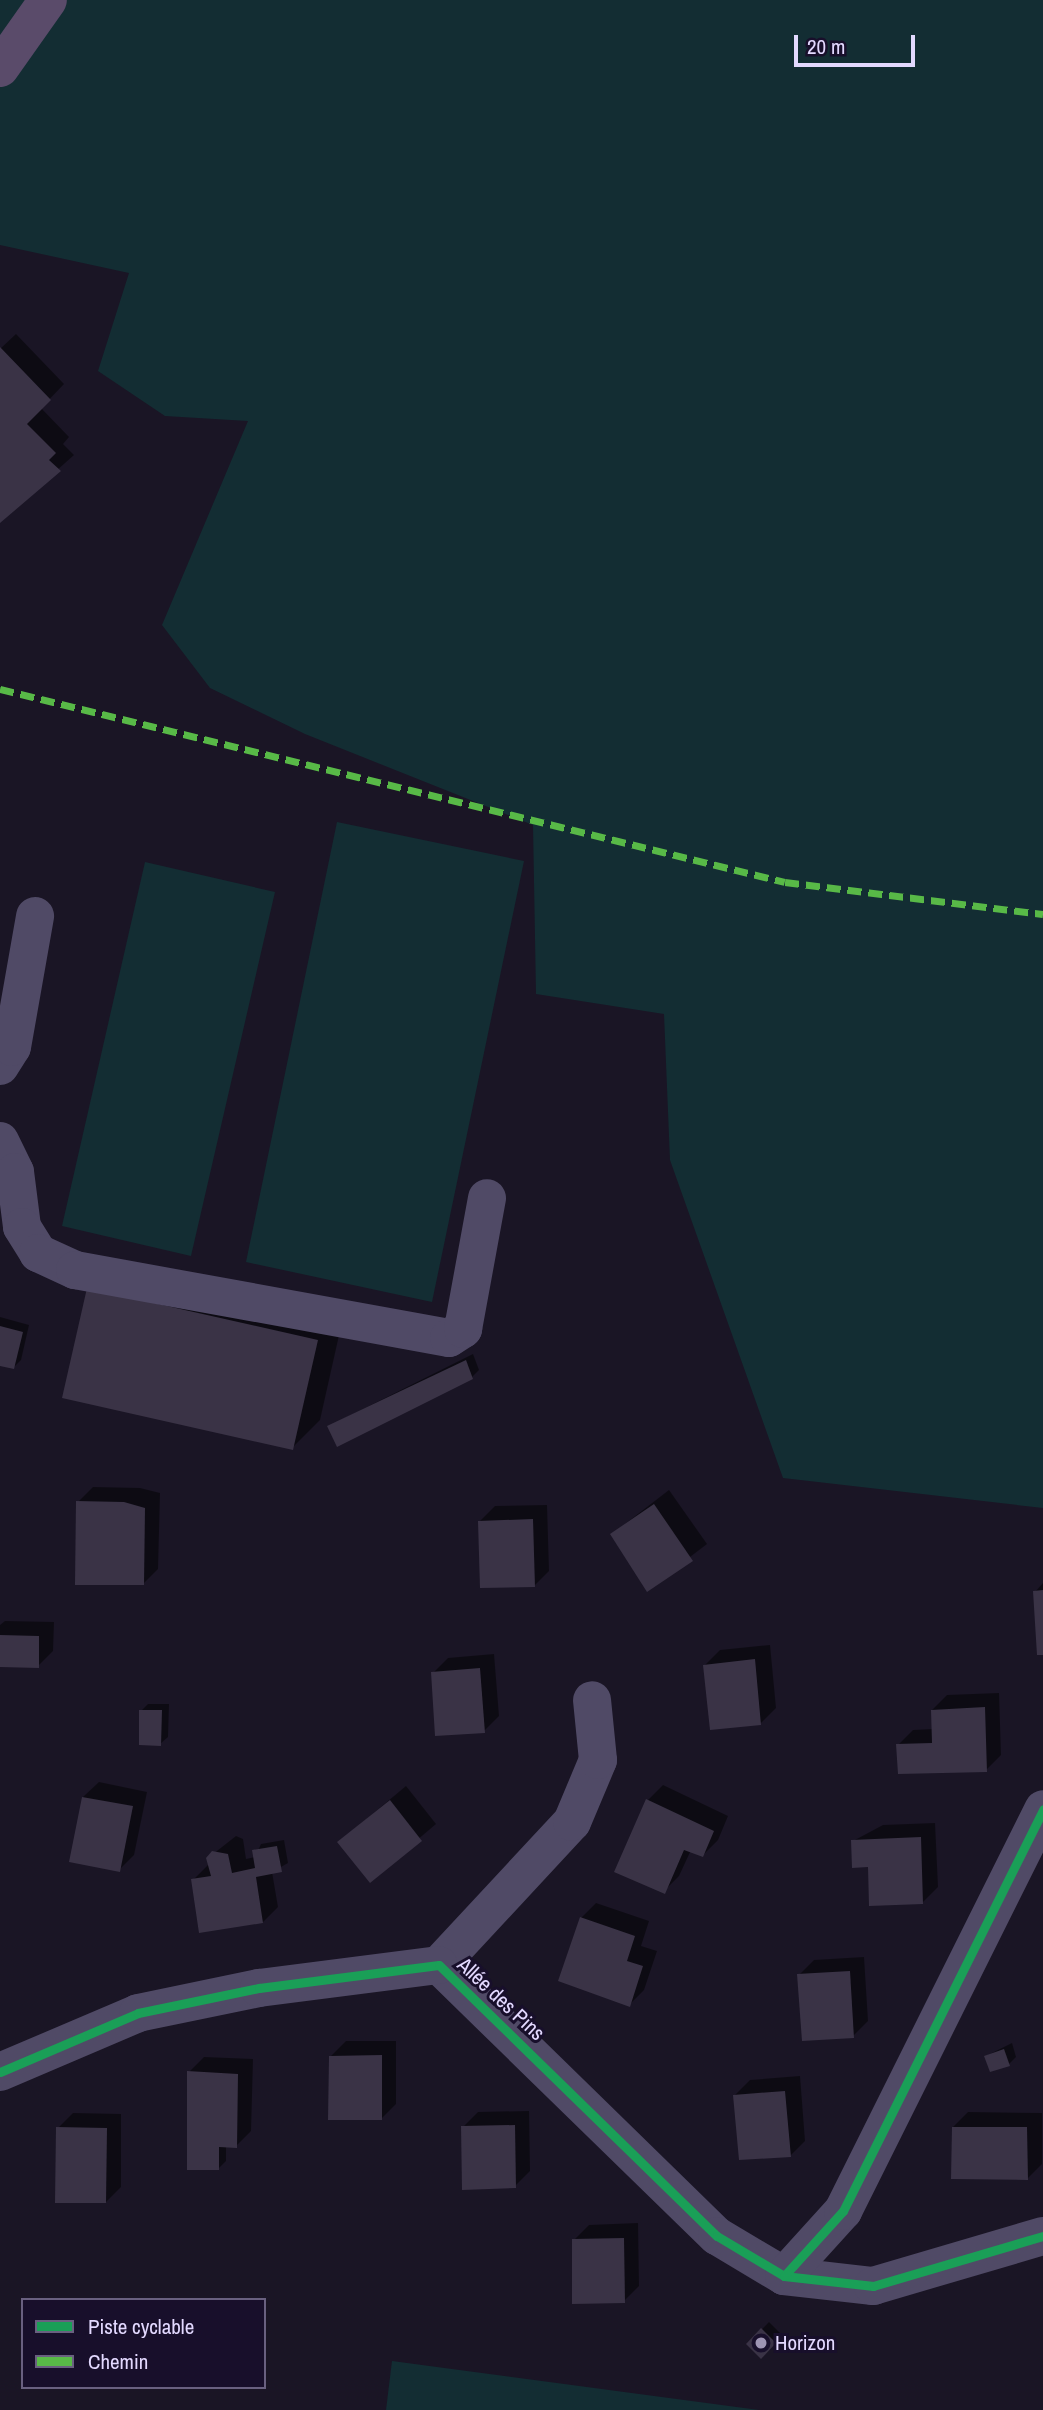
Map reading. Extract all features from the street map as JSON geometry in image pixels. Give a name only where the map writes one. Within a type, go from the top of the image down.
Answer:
[{"type":"main road","points":[[0,68],[48,0]]},
{"type":"street","points":[[0,1066],[12,1047],[35,916]]},
{"type":"street","points":[[0,1141],[15,1172],[22,1227],[38,1253],[75,1270],[449,1338],[463,1329],[487,1198]]},
{"type":"street","points":[[439,1965],[572,1822],[598,1760],[592,1700]]},
{"type":"street","points":[[784,2276],[843,2211],[1043,1810]]},
{"type":"street","name":"Allée des Pins","points":[[0,2072],[138,2013],[259,1987],[439,1965],[717,2236],[784,2276],[873,2286],[1043,2236]]},
{"type":"green space","points":[[0,0],[1043,0],[1043,1508],[783,1478],[670,1160],[664,1014],[536,994],[533,825],[305,734],[210,688],[162,625],[248,421],[165,416],[98,371],[129,273],[0,245]]},
{"type":"green space","points":[[337,822],[524,861],[432,1302],[246,1262]]},
{"type":"green space","points":[[145,862],[275,892],[191,1256],[62,1226]]},
{"type":"green space","points":[[392,2361],[759,2410],[386,2410]]},
{"type":"building","points":[[0,347],[51,400],[27,424],[56,453],[49,460],[61,471],[0,523]]},
{"type":"building","points":[[87,1288],[318,1340],[293,1450],[62,1398]]},
{"type":"building","points":[[0,1326],[23,1332],[14,1369],[0,1366]]},
{"type":"building","points":[[466,1360],[473,1379],[337,1447],[327,1426]]},
{"type":"building","points":[[76,1501],[124,1502],[145,1508],[144,1585],[75,1585]]},
{"type":"building","points":[[654,1504],[693,1561],[647,1592],[610,1534]]},
{"type":"building","points":[[533,1519],[535,1587],[480,1588],[478,1521]]},
{"type":"building","points":[[1043,1590],[1043,1655],[1037,1655],[1033,1591]]},
{"type":"building","points":[[0,1635],[39,1636],[39,1668],[0,1667]]},
{"type":"building","points":[[755,1659],[761,1725],[710,1730],[703,1665]]},
{"type":"building","points":[[480,1668],[485,1733],[435,1736],[431,1672]]},
{"type":"building","points":[[985,1707],[987,1772],[898,1774],[896,1744],[932,1743],[931,1710]]},
{"type":"building","points":[[139,1710],[162,1710],[161,1746],[139,1745]]},
{"type":"building","points":[[82,1797],[133,1806],[120,1872],[69,1862]]},
{"type":"building","points":[[646,1799],[714,1831],[703,1857],[684,1850],[665,1894],[614,1872]]},
{"type":"building","points":[[390,1800],[422,1841],[370,1883],[337,1842]]},
{"type":"building","points":[[921,1837],[923,1904],[869,1906],[868,1867],[852,1868],[851,1840]]},
{"type":"building","points":[[277,1846],[282,1872],[256,1877],[263,1923],[199,1933],[191,1879],[211,1876],[206,1858],[212,1851],[228,1854],[232,1873],[255,1868],[252,1850]]},
{"type":"building","points":[[580,1917],[635,1936],[627,1961],[643,1966],[630,2007],[558,1981]]},
{"type":"building","points":[[850,1971],[854,2038],[802,2041],[797,1974]]},
{"type":"building","points":[[1004,2049],[1010,2066],[990,2072],[984,2056]]},
{"type":"building","points":[[382,2055],[382,2120],[328,2120],[329,2056]]},
{"type":"building","points":[[187,2071],[238,2074],[237,2148],[219,2147],[219,2170],[187,2170]]},
{"type":"building","points":[[785,2091],[791,2157],[739,2160],[733,2095]]},
{"type":"building","points":[[515,2125],[516,2188],[462,2190],[461,2126]]},
{"type":"building","points":[[56,2127],[107,2128],[106,2203],[55,2203]]},
{"type":"building","points":[[952,2127],[1027,2127],[1028,2180],[951,2179]]},
{"type":"building","points":[[624,2238],[625,2303],[572,2304],[572,2239]]},
{"type":"building","name":"Horizon","points":[[761,2328],[776,2343],[761,2359],[746,2344]]},
{"type":"marked path","points":[[0,689],[785,882],[1043,914]]},
{"type":"cycle path","points":[[784,2276],[843,2211],[1043,1809]]},
{"type":"cycle path","points":[[0,2072],[138,2013],[259,1988],[439,1965],[717,2236],[784,2276],[873,2286],[1043,2236]]},
{"type":"place","name":"Horizon","points":[[761,2343]]}]
